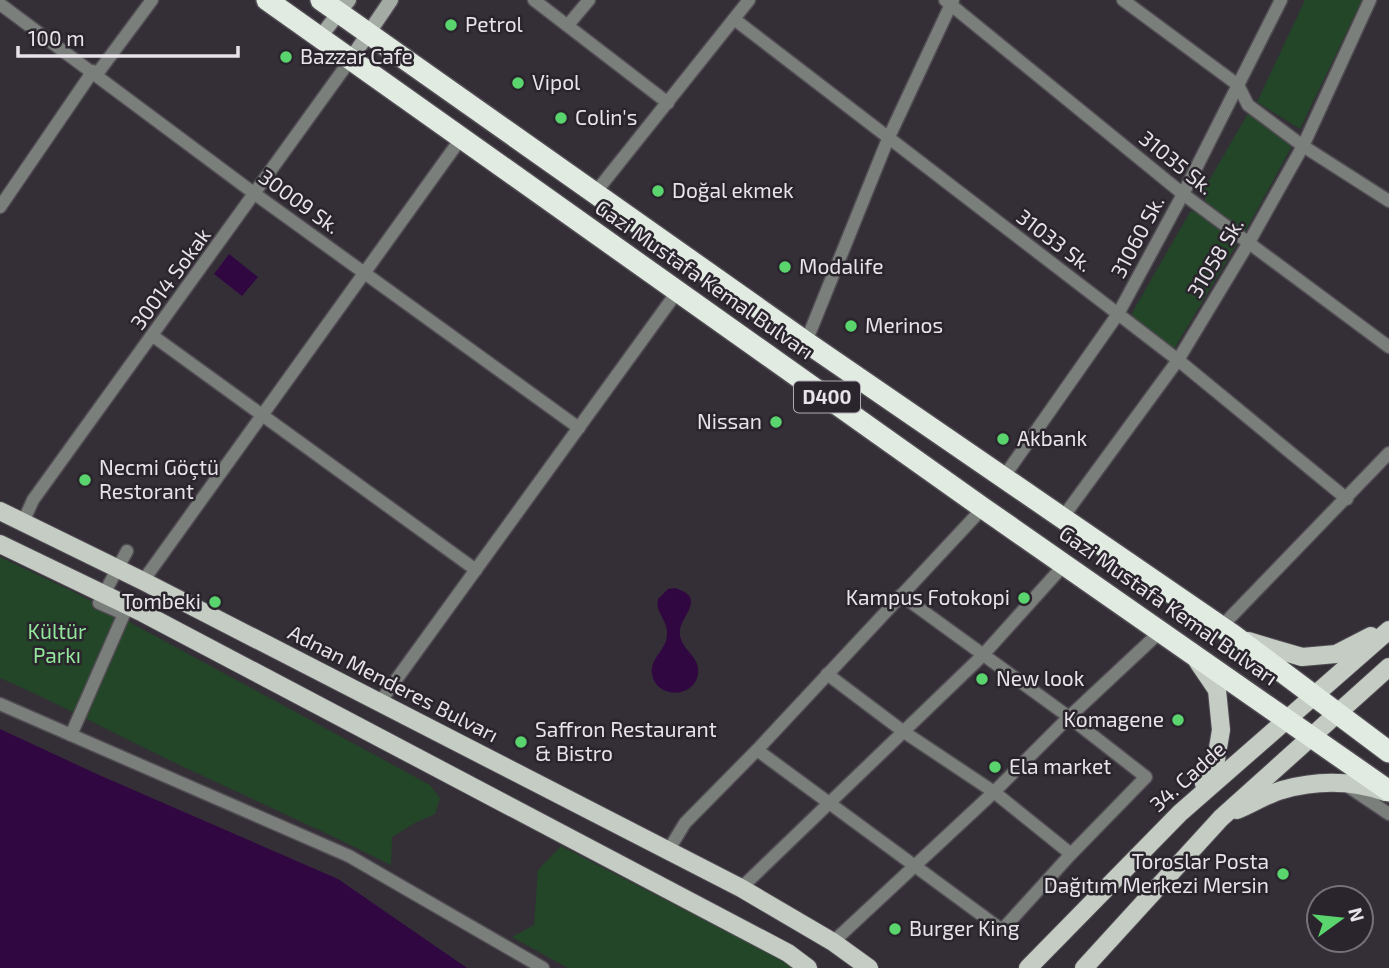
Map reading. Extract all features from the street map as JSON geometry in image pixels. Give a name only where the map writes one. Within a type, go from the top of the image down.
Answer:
[{"type":"highway","name":"Gazi Mustafa Kemal Bulvarı","points":[[267,0],[677,292],[1389,792]]},
{"type":"highway","name":"Gazi Mustafa Kemal Bulvarı","points":[[321,0],[344,6],[369,33],[806,342],[1227,631],[1389,752]]},
{"type":"main road","points":[[351,59],[391,0]]},
{"type":"main road","points":[[320,37],[344,6]]},
{"type":"main road","name":"Adnan Menderes Bulvarı","points":[[0,510],[741,888],[834,942],[869,968]]},
{"type":"main road","points":[[0,544],[104,594],[776,947],[808,968]]},
{"type":"main road","points":[[1227,631],[1262,647],[1302,657],[1336,654],[1389,628]]},
{"type":"main road","name":"34. Cadde","points":[[1030,965],[1180,813],[1389,628]]},
{"type":"main road","points":[[1180,813],[1214,772],[1221,730],[1217,690],[1193,653]]},
{"type":"main road","points":[[1084,968],[1221,818],[1389,667]]},
{"type":"main road","points":[[1221,818],[1282,790],[1340,781],[1389,792]]},
{"type":"street","points":[[0,207],[95,73],[152,0]]},
{"type":"street","points":[[534,0],[668,103]]},
{"type":"street","points":[[568,25],[589,0]]},
{"type":"street","points":[[595,193],[749,0]]},
{"type":"street","points":[[1123,0],[1238,85],[1248,105],[1303,146],[1388,199]]},
{"type":"street","name":"31060 Sk.","points":[[1003,478],[1118,314],[1183,194],[1281,0]]},
{"type":"street","name":"31058 Sk.","points":[[1063,517],[1178,360],[1248,244],[1303,146],[1370,0]]},
{"type":"street","points":[[806,342],[888,139],[950,2]]},
{"type":"street","name":"31035 Sk.","points":[[950,2],[1183,194],[1389,347]]},
{"type":"street","name":"30009 Sk.","points":[[0,4],[579,428]]},
{"type":"street","name":"31033 Sk.","points":[[734,19],[1178,360],[1347,499]]},
{"type":"street","name":"30014 Sokak","points":[[23,522],[33,500],[351,59]]},
{"type":"street","points":[[143,581],[462,137]]},
{"type":"street","points":[[380,702],[677,292]]},
{"type":"street","points":[[153,336],[476,570]]},
{"type":"street","points":[[1227,631],[1389,453]]},
{"type":"street","points":[[668,851],[685,823],[757,750],[983,508]]},
{"type":"street","points":[[71,735],[124,614],[99,603],[127,551]]},
{"type":"street","points":[[741,888],[982,656],[1065,565]]},
{"type":"street","points":[[757,750],[1002,930],[1071,854],[1146,778],[1069,717],[901,595]]},
{"type":"street","points":[[834,942],[1161,631]]},
{"type":"street","points":[[827,674],[904,732],[994,792],[1071,854]]},
{"type":"street","points":[[0,704],[349,856],[542,968]]},
{"type":"street","points":[[1340,781],[1389,814]]},
{"type":"green space","points":[[1305,0],[1362,0],[1300,129],[1257,102]]},
{"type":"green space","points":[[1249,112],[1293,144],[1245,232],[1205,201],[1204,189]]},
{"type":"green space","points":[[1195,211],[1237,244],[1174,349],[1135,321],[1132,313],[1190,212]]},
{"type":"green space","name":"Kültür Parkı","points":[[0,557],[74,592],[430,785],[440,798],[435,814],[392,837],[391,865],[0,678]]},
{"type":"green space","points":[[561,846],[793,968],[568,968],[512,937],[534,925],[538,870]]},
{"type":"shaded area","points":[[229,254],[258,277],[242,296],[214,274]]},
{"type":"shaded area","points":[[675,588],[690,597],[690,607],[680,637],[696,662],[698,674],[690,688],[675,693],[660,688],[655,682],[652,668],[667,634],[658,608],[658,599],[668,589]]},
{"type":"shaded area","points":[[0,729],[338,879],[467,968],[0,968]]},
{"type":"place","name":"Petrol","points":[[451,25]]},
{"type":"place","name":"Bazzar Cafe","points":[[286,57]]},
{"type":"place","name":"Vipol","points":[[518,83]]},
{"type":"place","name":"Colin's","points":[[561,118]]},
{"type":"place","name":"Doğal ekmek","points":[[658,191]]},
{"type":"place","name":"Modalife","points":[[785,267]]},
{"type":"place","name":"Merinos","points":[[851,326]]},
{"type":"place","name":"Nissan","points":[[776,422]]},
{"type":"place","name":"Akbank","points":[[1003,439]]},
{"type":"place","name":"Necmi Göçtü Restorant","points":[[85,480]]},
{"type":"place","name":"Kampus Fotokopi","points":[[1024,598]]},
{"type":"place","name":"Tombeki","points":[[215,602]]},
{"type":"place","name":"New look","points":[[982,679]]},
{"type":"place","name":"Komagene","points":[[1178,720]]},
{"type":"place","name":"Saffron Restaurant & Bistro","points":[[521,742]]},
{"type":"place","name":"Ela market","points":[[995,767]]},
{"type":"place","name":"Toroslar Posta Dağıtım Merkezi Mersin","points":[[1283,874]]},
{"type":"place","name":"Burger King","points":[[895,929]]}]
